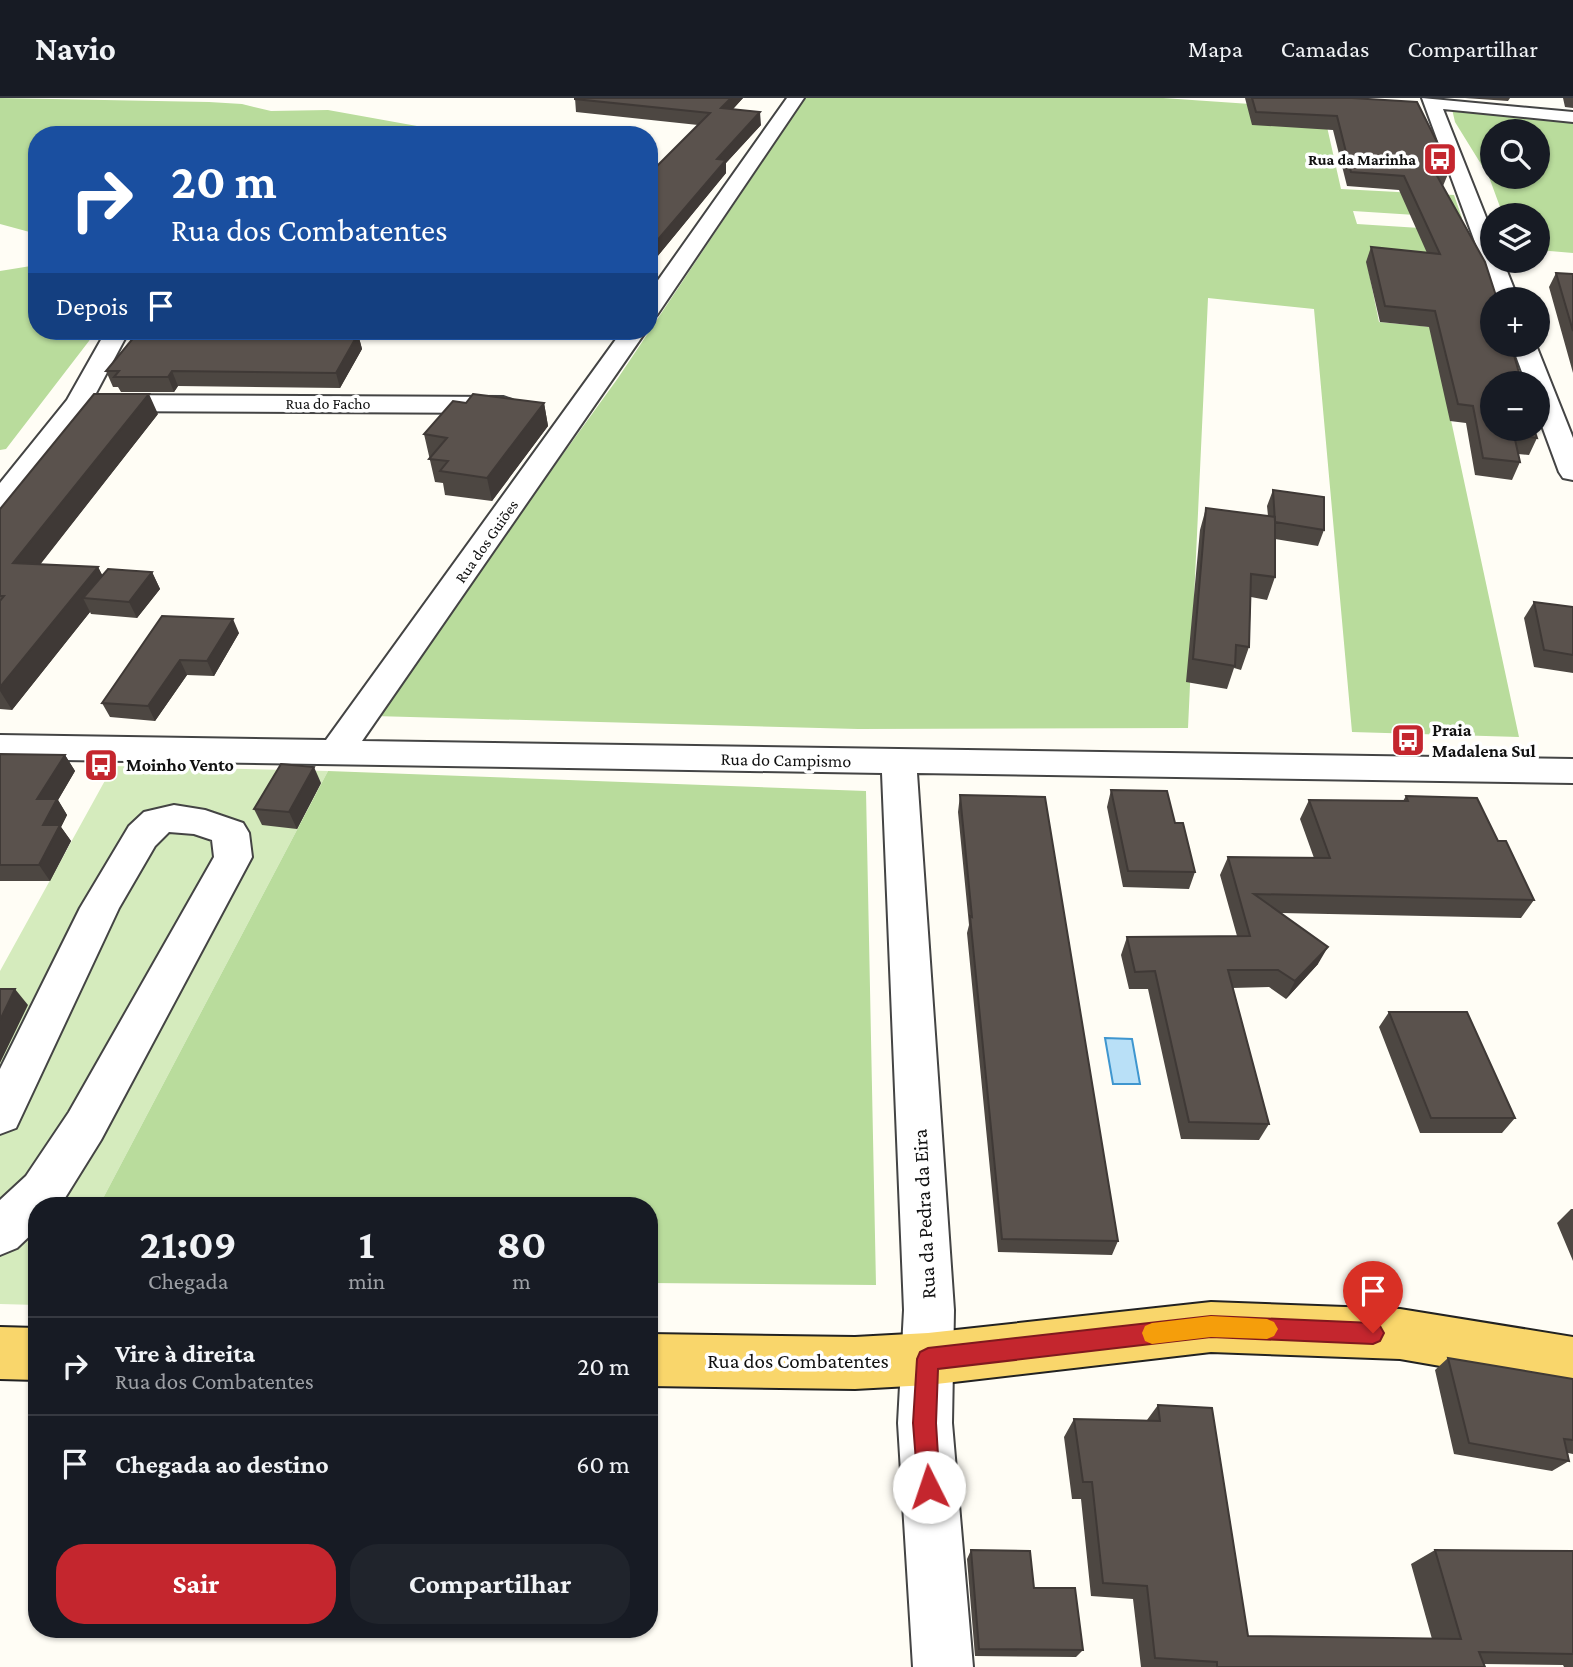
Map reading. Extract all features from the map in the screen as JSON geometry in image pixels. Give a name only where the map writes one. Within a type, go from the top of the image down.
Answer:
[{"type":"main road","name":"Rua dos Combatentes","points":[[658,1360],[855,1363],[928,1359],[1211,1327],[1400,1334],[1573,1363]]},
{"type":"main road","points":[[0,1353],[28,1354]]},
{"type":"street","points":[[658,292],[796,98]]},
{"type":"street","points":[[1502,287],[1429,105],[1573,117]]},
{"type":"street","points":[[0,501],[78,402],[112,340]]},
{"type":"street","name":"Rua dos Guiões","points":[[337,751],[563,413],[627,340]]},
{"type":"street","points":[[1529,357],[1573,472]]},
{"type":"street","name":"Rua do Facho","points":[[78,402],[488,403],[526,408]]},
{"type":"street","name":"Rua do Campismo","points":[[0,747],[1573,771]]},
{"type":"street","name":"Rua da Pedra da Eira","points":[[899,762],[929,1310],[925,1423],[943,1667]]},
{"type":"street","points":[[0,1114],[107,895],[126,858],[144,832],[158,821],[190,820],[214,824],[230,833],[233,857],[85,1126],[37,1197]]},
{"type":"street","points":[[0,1232],[28,1205]]},
{"type":"green space","points":[[0,98],[242,104],[271,111],[328,110],[417,126],[28,126],[28,232],[0,224]]},
{"type":"green space","points":[[805,98],[1163,98],[1323,109],[1341,189],[1454,195],[1462,218],[1353,211],[1357,224],[1467,231],[1480,269],[1480,272],[1367,263],[1379,322],[1431,327],[1519,737],[1352,732],[1314,309],[1208,298],[1188,728],[858,729],[374,716],[643,340],[658,340],[658,318]]},
{"type":"green space","points":[[1452,109],[1573,121],[1573,253],[1550,251],[1550,203],[1499,203],[1493,189],[1550,189],[1550,119],[1480,119],[1480,162],[1455,122]]},
{"type":"green space","points":[[28,266],[28,340],[90,340],[6,449],[0,450],[0,271]]},
{"type":"green space","points":[[113,766],[328,771],[104,1197],[28,1197],[28,1305],[0,1304],[0,971]]},
{"type":"green space","points":[[328,771],[866,791],[876,1285],[658,1283],[658,1197],[104,1197]]},
{"type":"water","points":[[1105,1038],[1132,1039],[1140,1084],[1113,1084]]},
{"type":"building","points":[[731,98],[721,108],[760,112],[717,159],[726,160],[658,239],[658,165],[710,113],[575,99]]},
{"type":"building","points":[[1252,98],[1352,98],[1417,102],[1445,158],[1440,158],[1448,174],[1436,174],[1480,253],[1480,273],[1489,273],[1493,287],[1480,287],[1480,357],[1514,357],[1519,371],[1480,371],[1480,441],[1515,441],[1520,462],[1483,458],[1473,406],[1458,404],[1435,311],[1385,306],[1371,247],[1440,254],[1404,176],[1351,172],[1337,116],[1256,112]]},
{"type":"building","points":[[1556,273],[1573,274],[1573,331]]},
{"type":"building","points":[[132,340],[355,340],[336,373],[172,371],[168,377],[114,377],[119,371],[106,371]]},
{"type":"building","points":[[94,394],[149,394],[13,563],[98,567],[0,687],[0,601],[4,596],[0,596],[0,509]]},
{"type":"building","points":[[473,394],[544,403],[487,478],[440,471],[448,461],[429,459],[447,438],[424,434],[453,401],[466,403]]},
{"type":"building","points":[[1273,490],[1324,497],[1324,530],[1275,522]]},
{"type":"building","points":[[1206,508],[1275,517],[1275,577],[1251,574],[1249,647],[1236,645],[1235,666],[1193,659]]},
{"type":"building","points":[[108,569],[152,572],[129,602],[83,598]]},
{"type":"building","points":[[1534,602],[1573,607],[1573,655],[1544,650]]},
{"type":"building","points":[[162,616],[233,619],[207,661],[180,660],[148,706],[102,703]]},
{"type":"building","points":[[0,754],[65,755],[37,799],[57,799],[43,825],[60,825],[39,865],[0,865]]},
{"type":"building","points":[[281,764],[314,767],[289,812],[254,809]]},
{"type":"building","points":[[1111,790],[1167,791],[1175,823],[1183,823],[1195,872],[1128,871]]},
{"type":"building","points":[[960,795],[1045,797],[1118,1241],[1002,1239]]},
{"type":"building","points":[[1406,796],[1477,798],[1498,841],[1506,841],[1534,900],[1254,894],[1328,947],[1295,981],[1278,970],[1228,970],[1269,1124],[1189,1122],[1155,971],[1135,972],[1127,937],[1250,936],[1228,857],[1330,858],[1309,800],[1408,801]]},
{"type":"building","points":[[0,989],[15,989],[0,1020]]},
{"type":"building","points":[[1389,1012],[1467,1012],[1515,1118],[1431,1118]]},
{"type":"building","points":[[1448,1358],[1573,1379],[1573,1440],[1564,1439],[1569,1461],[1469,1443]]},
{"type":"building","points":[[1158,1405],[1212,1408],[1248,1636],[1461,1639],[1435,1550],[1573,1551],[1573,1654],[1479,1652],[1485,1667],[1217,1667],[1217,1662],[1155,1658],[1147,1586],[1103,1583],[1092,1482],[1083,1482],[1074,1419],[1160,1421]]},
{"type":"building","points":[[971,1550],[1030,1551],[1034,1588],[1075,1588],[1083,1650],[979,1649]]},
{"type":"slow traffic","points":[[1152,1333],[1211,1327],[1267,1329]]},
{"type":"place","name":"Rua da Marinha","points":[[1440,159]]},
{"type":"place","name":"Praia Madalena Sul","points":[[1408,740]]},
{"type":"place","name":"Moinho Vento","points":[[101,765]]},
{"type":"route","points":[[929,1487],[925,1423],[928,1359],[1211,1327],[1373,1333]]}]
